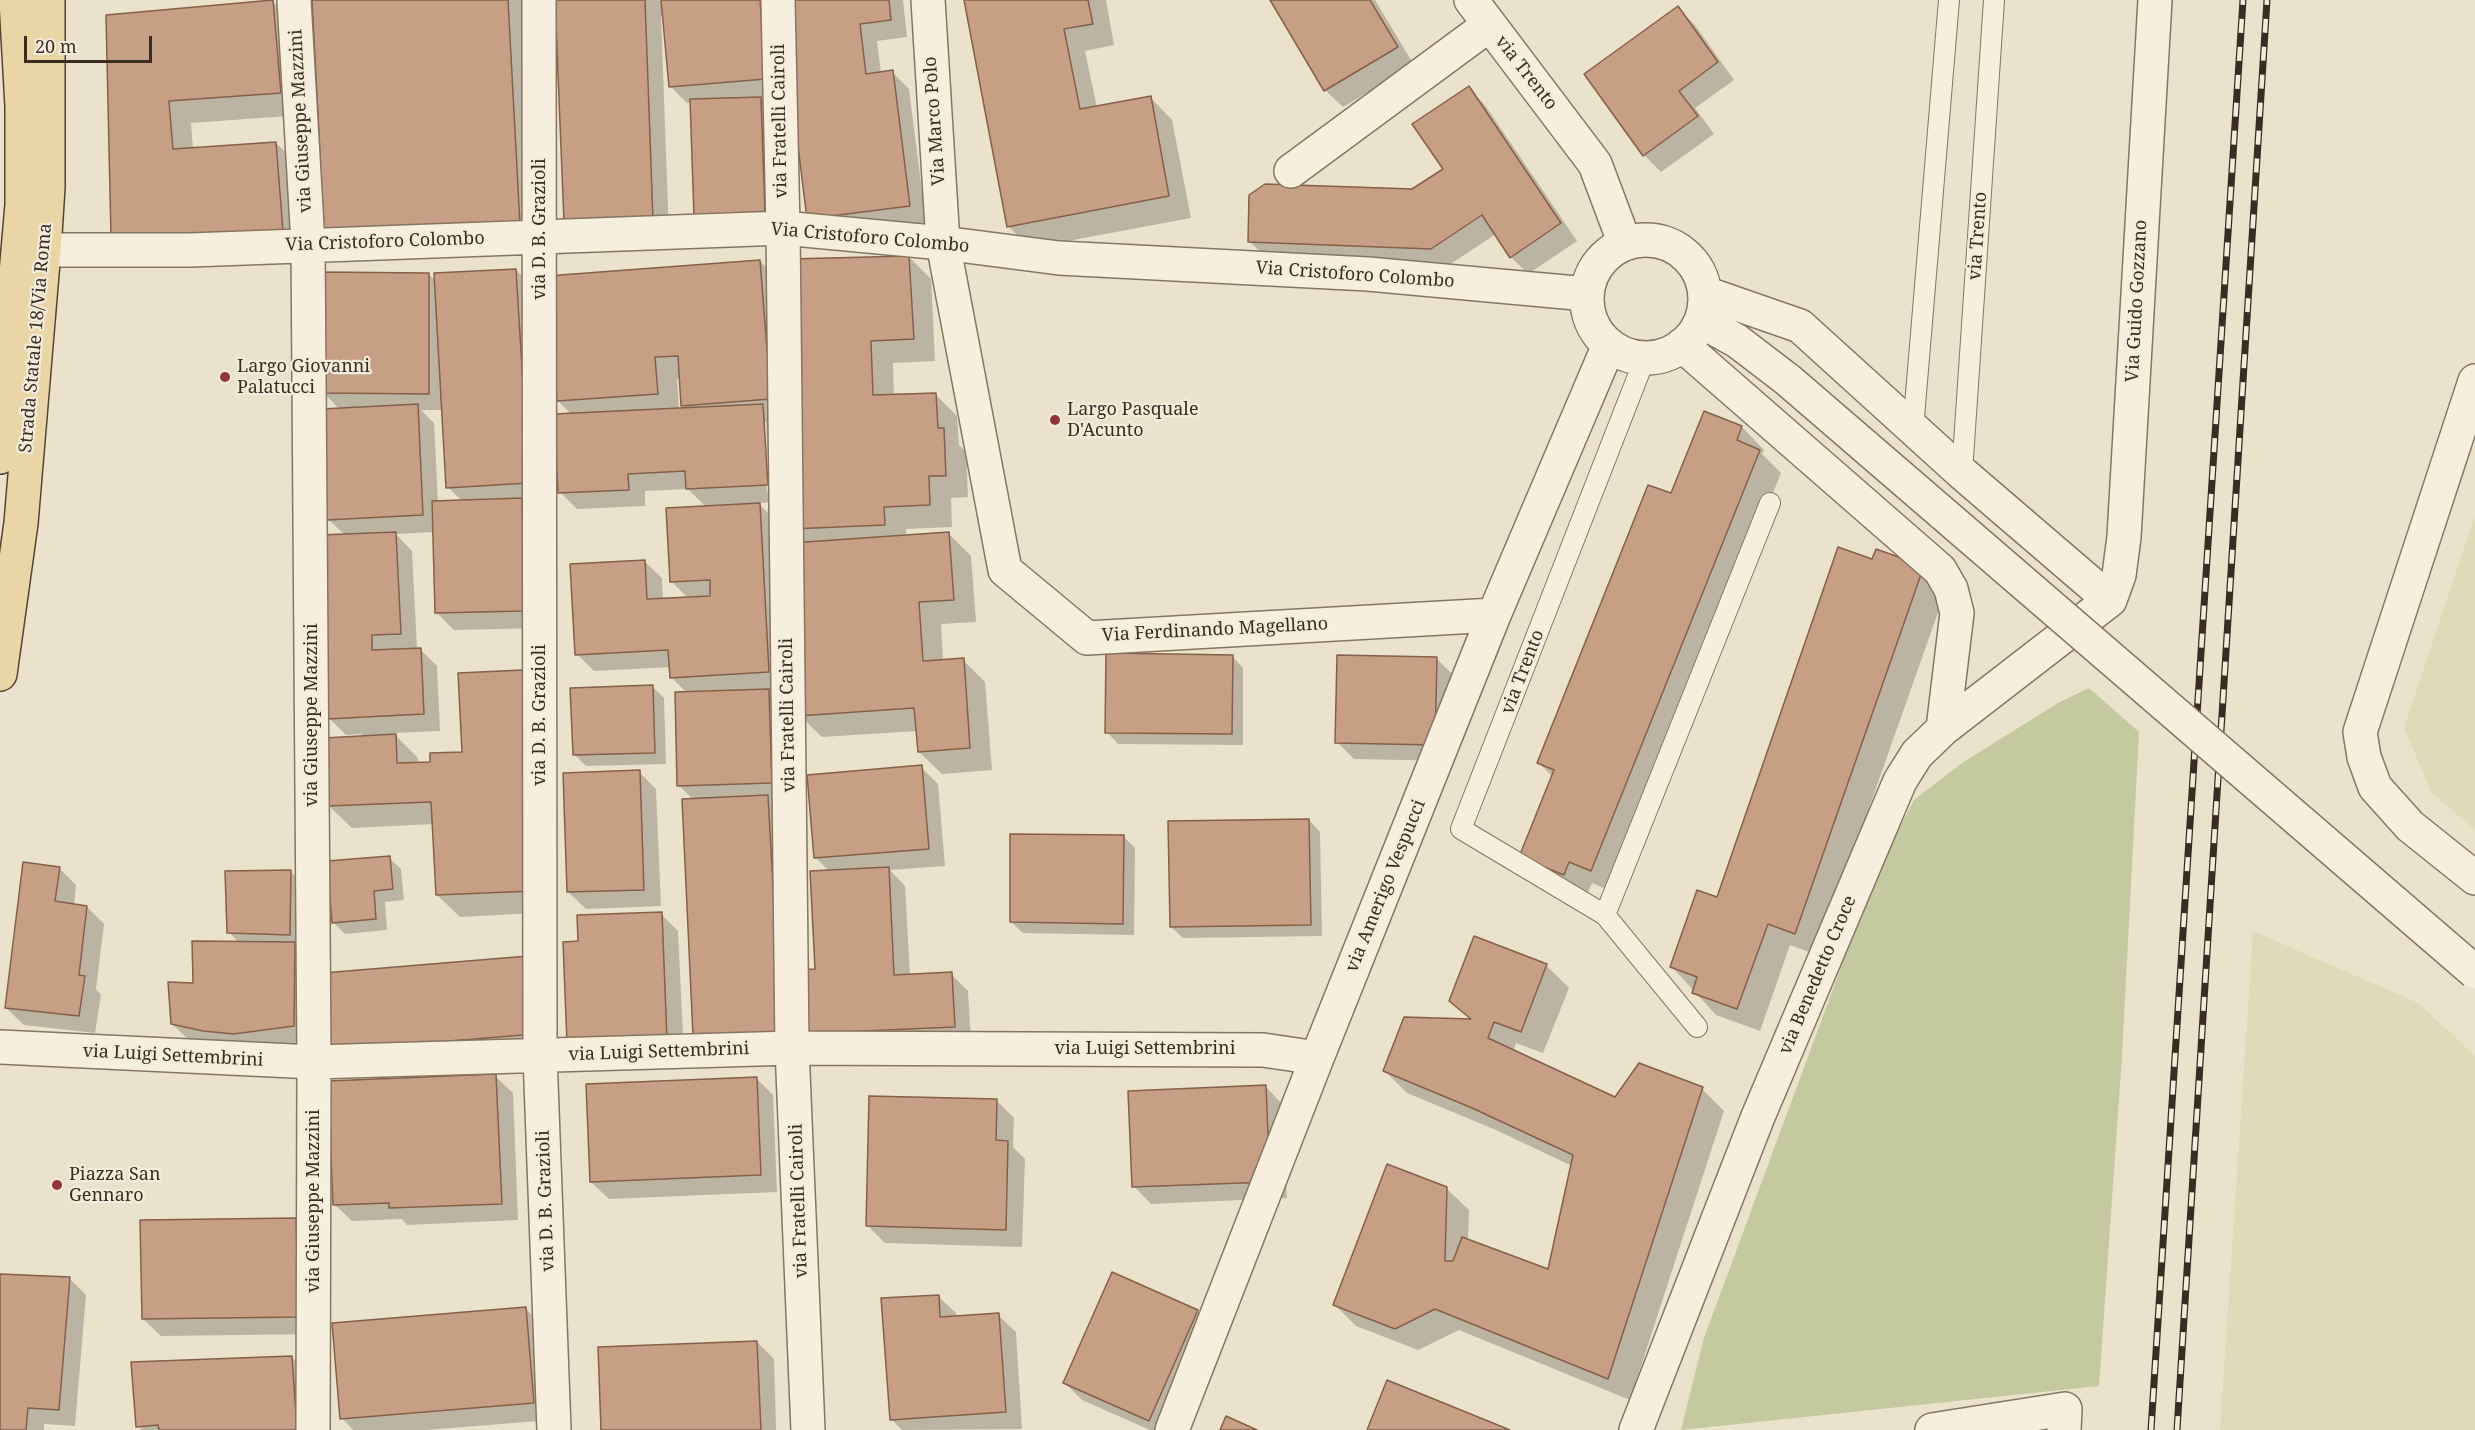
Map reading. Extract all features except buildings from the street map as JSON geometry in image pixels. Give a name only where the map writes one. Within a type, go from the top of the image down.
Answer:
[{"type":"main road","name":"Strada Statale 18/Via Roma","points":[[0,457],[22,205],[22,106],[16,0]]},
{"type":"main road","name":"Strada Statale 18/Via Roma","points":[[0,674],[21,523],[44,250],[48,187],[48,0]]},
{"type":"street","name":"via Giuseppe Mazzini","points":[[294,0],[308,244],[314,1062],[313,1430]]},
{"type":"street","name":"via D. B. Grazioli","points":[[539,0],[540,1056],[554,1430]]},
{"type":"street","name":"via Fratelli Cairoli","points":[[778,0],[783,228],[792,1048],[808,1430]]},
{"type":"street","name":"Via Marco Polo","points":[[928,0],[943,243]]},
{"type":"street","name":"Via Guido Gozzano","points":[[2110,600],[2119,575],[2124,537],[2155,0]]},
{"type":"street","points":[[1291,171],[1480,12]]},
{"type":"street","name":"via Trento","points":[[1480,12],[1595,164],[1624,244]]},
{"type":"street","name":"Via Cristoforo Colombo","points":[[44,250],[191,250],[783,228],[943,243],[1059,258],[1368,274],[1587,294]]},
{"type":"street","points":[[1642,240],[1659,242],[1677,248],[1690,260],[1700,275],[1696,319],[1665,355],[1645,358],[1627,355],[1609,345],[1596,331],[1589,313],[1587,294],[1591,278],[1599,264],[1610,252],[1624,244],[1642,240]]},
{"type":"street","name":"Via Ferdinando Magellano","points":[[943,243],[1005,570],[1087,638],[1494,615]]},
{"type":"street","points":[[1696,319],[1800,326],[1962,473],[2110,600]]},
{"type":"street","points":[[1696,319],[1737,341],[1788,380],[2475,972]]},
{"type":"street","points":[[1696,319],[1940,570],[1952,589],[1958,613],[1943,729]]},
{"type":"street","name":"via Amerigo Vespucci","points":[[1172,1430],[1317,1058],[1494,615],[1609,345]]},
{"type":"street","points":[[2475,381],[2360,732],[2364,757],[2374,787],[2410,826],[2475,878]]},
{"type":"street","name":"via Benedetto Croce","points":[[1636,1430],[1757,1119],[1900,781],[1917,754],[1943,729],[2110,600]]},
{"type":"street","name":"via Luigi Settembrini","points":[[0,1047],[314,1062],[792,1048],[1263,1050],[1317,1058]]},
{"type":"street","points":[[1932,1430],[2064,1419]]},
{"type":"lane","points":[[1913,429],[1949,0]]},
{"type":"lane","name":"via Trento","points":[[1962,473],[1994,0]]},
{"type":"lane","name":"via Trento","points":[[1645,358],[1461,829],[1605,915],[1697,1027]]},
{"type":"lane","points":[[1605,915],[1770,503]]},
{"type":"shaded area","points":[[2475,516],[2475,830],[2431,792],[2404,727]]},
{"type":"shaded area","points":[[2253,931],[2418,1003],[2475,1056],[2475,1430],[2220,1430]]},
{"type":"green space","points":[[2089,688],[2139,732],[2122,1056],[2099,1386],[1681,1430],[1704,1338],[1874,878],[1914,800],[1962,763],[2058,703]]},
{"type":"railway","points":[[2151,1430],[2243,0]]},
{"type":"railway","points":[[2177,1430],[2267,0]]},
{"type":"place","name":"Largo Giovanni Palatucci","points":[[225,377]]},
{"type":"place","name":"Largo Pasquale D'Acunto","points":[[1055,420]]},
{"type":"place","name":"Piazza San Gennaro","points":[[57,1185]]}]
